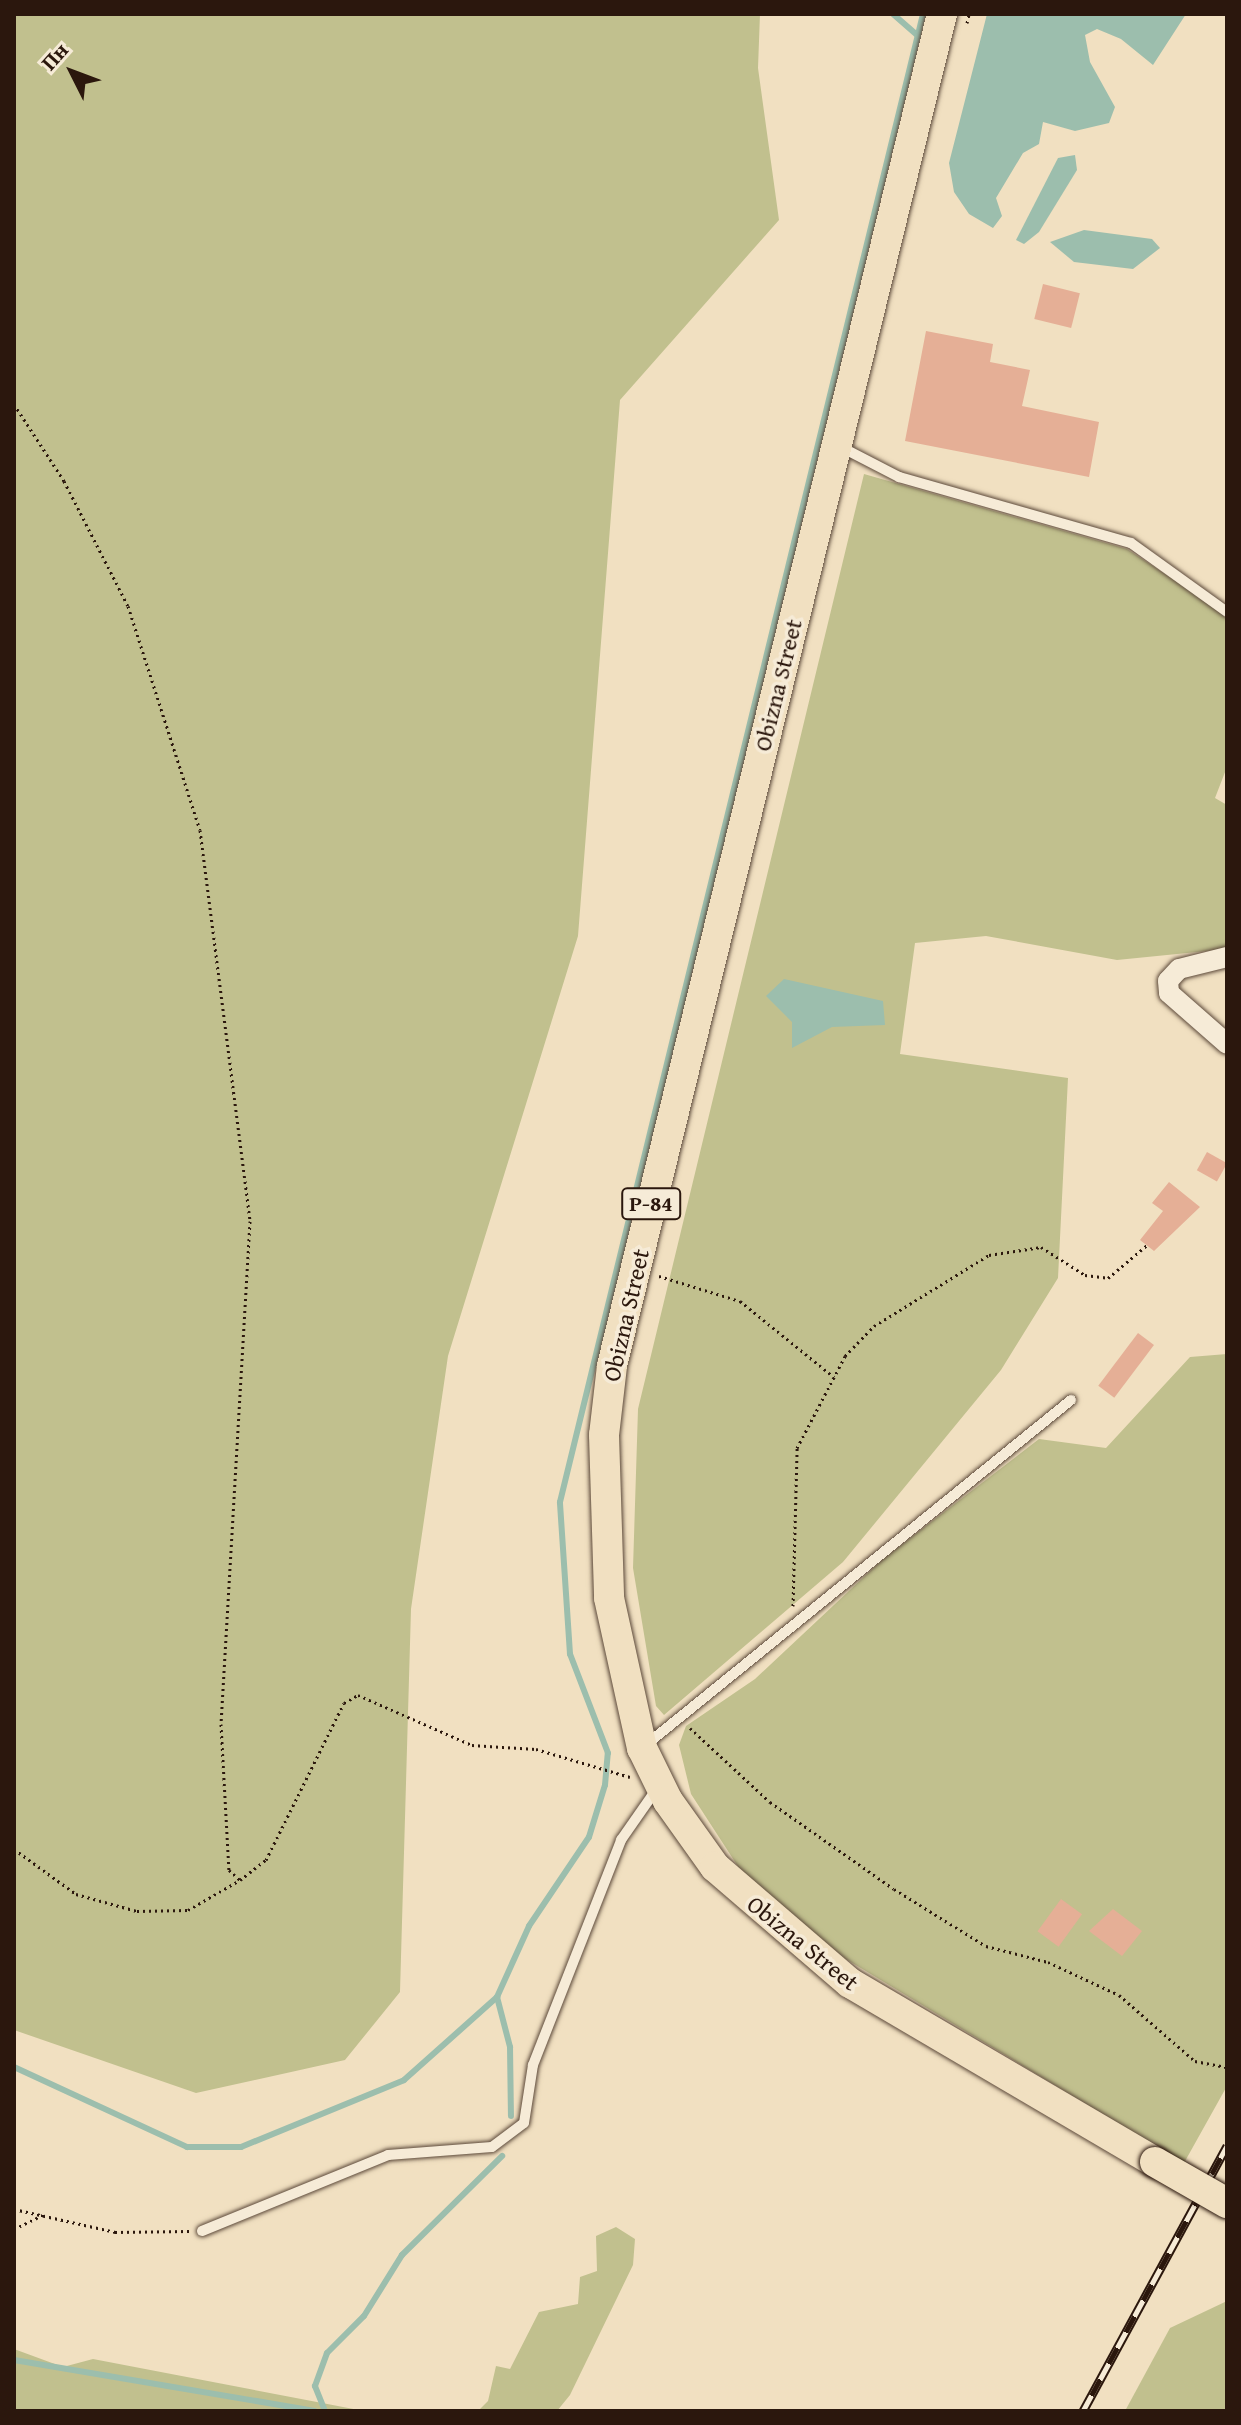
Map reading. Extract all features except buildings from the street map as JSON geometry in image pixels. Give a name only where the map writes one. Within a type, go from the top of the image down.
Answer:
[{"type":"main road","name":"Obizna Street","points":[[954,22],[837,445],[612,1366],[604,1435],[609,1598],[642,1748],[660,1785],[715,1867],[837,1974],[1227,2203]]},
{"type":"street","points":[[1227,957],[1179,969],[1168,981],[1169,993],[1227,1044]]},
{"type":"lane","points":[[837,445],[899,477],[1131,543],[1227,612]]},
{"type":"lane","points":[[642,1748],[1071,1400]]},
{"type":"lane","points":[[202,2231],[388,2155],[492,2147],[524,2123],[533,2065],[615,1854],[660,1785]]},
{"type":"path","points":[[954,22],[969,14]]},
{"type":"path","points":[[14,404],[64,481],[128,606],[200,830],[250,1221],[221,1724],[223,1853],[240,1880]]},
{"type":"path","points":[[788,1629],[797,1582],[790,1479],[797,1448],[834,1377],[874,1326],[989,1255],[1041,1247],[1085,1275],[1108,1278],[1147,1245]]},
{"type":"path","points":[[656,1289],[662,1261]]},
{"type":"path","points":[[659,1276],[740,1301],[834,1377]]},
{"type":"path","points":[[14,1849],[76,1894],[137,1911],[188,1910],[240,1880],[266,1860],[344,1703],[358,1695],[472,1745],[536,1749],[614,1772]]},
{"type":"path","points":[[678,1717],[770,1802],[894,1889],[986,1946],[1048,1962],[1119,1995],[1195,2061],[1227,2067]]},
{"type":"path","points":[[14,2209],[115,2232],[202,2231]]},
{"type":"path","points":[[14,2229],[45,2214]]},
{"type":"shaded area","points":[[14,14],[760,14],[758,68],[779,220],[620,400],[578,936],[448,1356],[411,1609],[400,1992],[345,2060],[196,2093],[14,2030]]},
{"type":"shaded area","points":[[987,14],[1186,14],[1153,65],[1121,39],[1097,29],[1085,35],[1090,62],[1115,107],[1109,123],[1075,131],[1043,122],[1039,144],[1023,153],[996,198],[1002,216],[993,228],[969,214],[954,192],[949,163]]},
{"type":"shaded area","points":[[1075,155],[1077,170],[1039,232],[1024,244],[1016,240],[1058,158]]},
{"type":"shaded area","points":[[1084,230],[1152,239],[1160,248],[1133,269],[1074,262],[1050,242]]},
{"type":"shaded area","points":[[864,474],[1127,549],[1227,615],[1227,767],[1215,798],[1227,805],[1227,949],[1117,960],[986,936],[915,943],[900,1054],[1068,1078],[1058,1278],[1001,1370],[843,1562],[664,1715],[656,1706],[633,1568],[638,1409]]},
{"type":"shaded area","points":[[784,979],[883,1001],[885,1025],[832,1027],[792,1048],[792,1022],[766,996]]},
{"type":"shaded area","points":[[1227,1354],[1227,2086],[1184,2163],[821,1944],[739,1868],[691,1794],[679,1745],[686,1726],[755,1679],[883,1559],[1039,1439],[1106,1448],[1190,1357]]},
{"type":"shaded area","points":[[616,2227],[635,2239],[633,2265],[570,2395],[557,2411],[478,2411],[488,2401],[496,2366],[510,2369],[539,2312],[578,2304],[580,2277],[597,2271],[596,2236]]},
{"type":"shaded area","points":[[1227,2301],[1227,2411],[1125,2411],[1170,2328]]},
{"type":"shaded area","points":[[14,2349],[63,2367],[93,2359],[364,2411],[14,2411]]},
{"type":"waterway","points":[[893,14],[918,36]]},
{"type":"waterway","points":[[497,1997],[529,1926],[589,1837],[605,1785],[608,1753],[570,1654],[560,1502],[923,14]]},
{"type":"waterway","points":[[14,2067],[187,2147],[241,2147],[404,2080],[497,1997],[510,2047],[511,2116]]},
{"type":"waterway","points":[[325,2411],[315,2386],[327,2353],[364,2316],[402,2255],[502,2156]]},
{"type":"waterway","points":[[14,2360],[315,2411]]},
{"type":"railway","points":[[1083,2411],[1227,2146]]}]
